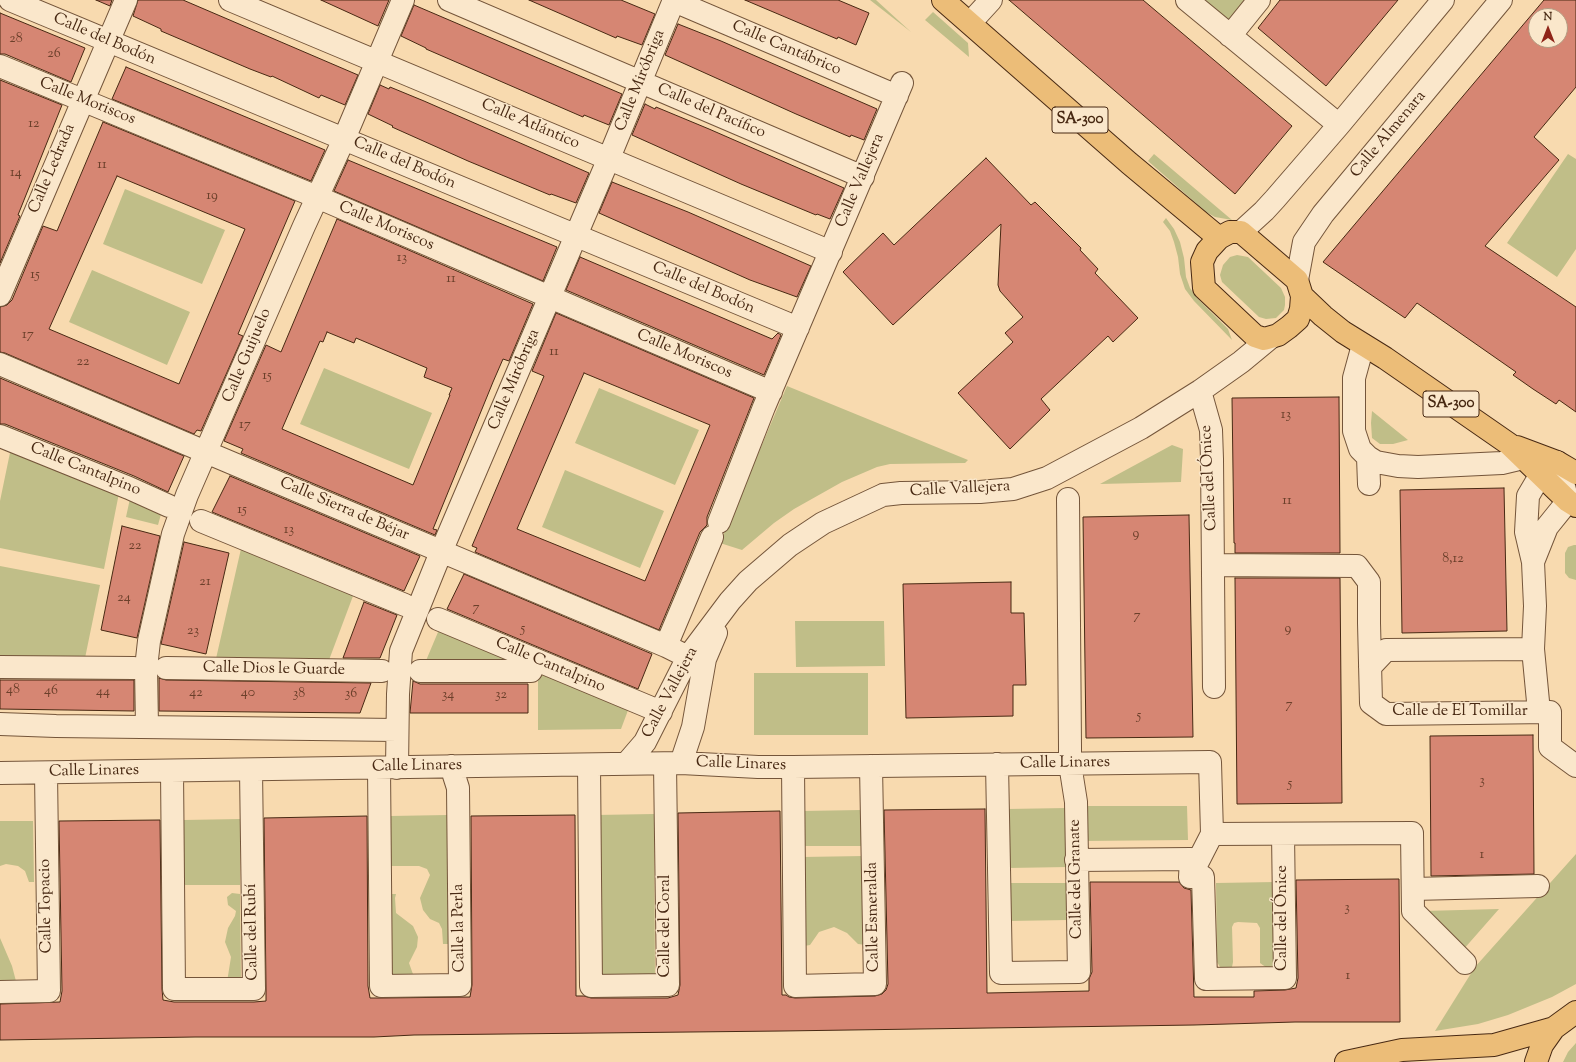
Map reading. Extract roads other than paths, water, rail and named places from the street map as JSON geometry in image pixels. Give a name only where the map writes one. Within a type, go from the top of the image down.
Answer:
[{"type":"main road","name":"SA-300","points":[[943,0],[1129,163],[1219,238]]},
{"type":"main road","points":[[1241,232],[1230,232],[1219,238],[1207,250],[1202,262],[1204,288],[1248,330],[1255,336],[1264,339],[1278,335],[1289,328],[1298,318],[1301,309],[1300,288]]},
{"type":"main road","name":"SA-300","points":[[1241,232],[1300,288],[1323,316],[1343,332],[1385,358],[1516,451],[1549,468],[1576,473]]},
{"type":"main road","name":"SA-300","points":[[1298,318],[1343,332]]},
{"type":"main road","name":"SA-300","points":[[1549,468],[1572,504]]},
{"type":"main road","points":[[1536,1062],[1542,1045],[1554,1028],[1576,1012]]},
{"type":"main road","points":[[1346,1062],[1402,1050],[1494,1045],[1554,1028]]},
{"type":"street","name":"Calle del Bodón","points":[[10,0],[798,328]]},
{"type":"street","name":"Calle Ledrada","points":[[0,295],[126,0]]},
{"type":"street","name":"Calle Atlántico","points":[[230,0],[831,252]]},
{"type":"street","name":"Calle Guijuelo","points":[[147,726],[146,668],[149,641],[173,534],[187,495],[317,197],[344,139],[403,0]]},
{"type":"street","name":"Calle del Pacífico","points":[[449,0],[863,177]]},
{"type":"street","points":[[970,23],[991,0]]},
{"type":"street","points":[[1187,0],[1338,125]]},
{"type":"street","points":[[1230,36],[1259,0]]},
{"type":"street","points":[[1241,232],[1264,211],[1443,0]]},
{"type":"street","name":"Calle Almenara","points":[[1300,288],[1304,242],[1323,214],[1501,0]]},
{"type":"street","name":"Calle Miróbriga","points":[[388,768],[397,730],[401,651],[441,552],[609,158],[674,1]]},
{"type":"street","name":"Calle Cantábrico","points":[[674,1],[900,90]]},
{"type":"street","name":"Calle Moriscos","points":[[0,66],[317,197],[771,392]]},
{"type":"street","name":"Calle Vallejera","points":[[666,646],[771,392],[900,90]]},
{"type":"street","points":[[1241,362],[1248,330]]},
{"type":"street","name":"Calle Vallejera","points":[[626,764],[645,742],[688,656],[730,601],[753,577],[790,545],[824,523],[883,495],[901,493],[980,492],[1013,489],[1047,478],[1141,428],[1200,391],[1241,362],[1270,338]]},
{"type":"street","points":[[1363,345],[1354,378],[1354,431],[1360,449],[1368,457],[1376,462],[1398,466],[1418,467],[1502,464],[1516,451]]},
{"type":"street","name":"Calle Sierra de Béjar","points":[[0,364],[688,656]]},
{"type":"street","name":"Calle del Ónice","points":[[1200,391],[1211,430],[1214,687]]},
{"type":"street","name":"Calle Cantalpino","points":[[0,436],[129,488],[169,506]]},
{"type":"street","points":[[1368,457],[1369,484]]},
{"type":"street","points":[[1549,468],[1528,496],[1526,532],[1533,562],[1533,649],[1539,712],[1550,712],[1550,747]]},
{"type":"street","name":"Calle del Granate","points":[[996,764],[1001,973],[1079,972],[1076,802],[1070,764],[1068,499]]},
{"type":"street","points":[[1533,562],[1546,527],[1572,504]]},
{"type":"street","points":[[201,521],[405,605]]},
{"type":"street","name":"Calle de El Tomillar","points":[[1213,565],[1357,566],[1369,582],[1371,703],[1386,714],[1539,712]]},
{"type":"street","name":"Calle Vallejera","points":[[673,764],[693,726],[705,658],[730,601]]},
{"type":"street","name":"Calle Cantalpino","points":[[438,619],[661,712]]},
{"type":"street","points":[[1369,623],[1386,650]]},
{"type":"street","points":[[1370,667],[1386,650],[1533,649]]},
{"type":"street","points":[[0,667],[134,668]]},
{"type":"street","name":"Calle Dios le Guarde","points":[[166,668],[382,671]]},
{"type":"street","points":[[420,671],[531,671]]},
{"type":"street","points":[[0,724],[397,730]]},
{"type":"street","points":[[1550,747],[1576,747]]},
{"type":"street","points":[[1550,747],[1576,766]]},
{"type":"street","name":"Calle Linares","points":[[0,774],[626,764],[793,767],[1210,762],[1212,834]]},
{"type":"street","name":"Calle del Coral","points":[[589,765],[591,986],[668,985],[673,764]]},
{"type":"street","name":"Calle la Perla","points":[[388,768],[381,986],[460,985],[458,788],[451,766]]},
{"type":"street","name":"Calle Esmeralda","points":[[793,767],[794,986],[875,984],[871,766]]},
{"type":"street","name":"Calle del Rubí","points":[[172,771],[174,989],[254,989],[251,770]]},
{"type":"street","name":"Calle Topacio","points":[[0,992],[48,991],[46,773]]},
{"type":"street","points":[[1190,877],[1212,834],[1412,833],[1413,911],[1464,963]]},
{"type":"street","name":"Calle del Ónice","points":[[1190,877],[1203,877],[1206,979],[1285,978],[1283,834]]},
{"type":"street","points":[[1076,860],[1191,859],[1190,877]]},
{"type":"street","points":[[1413,889],[1538,886]]}]
